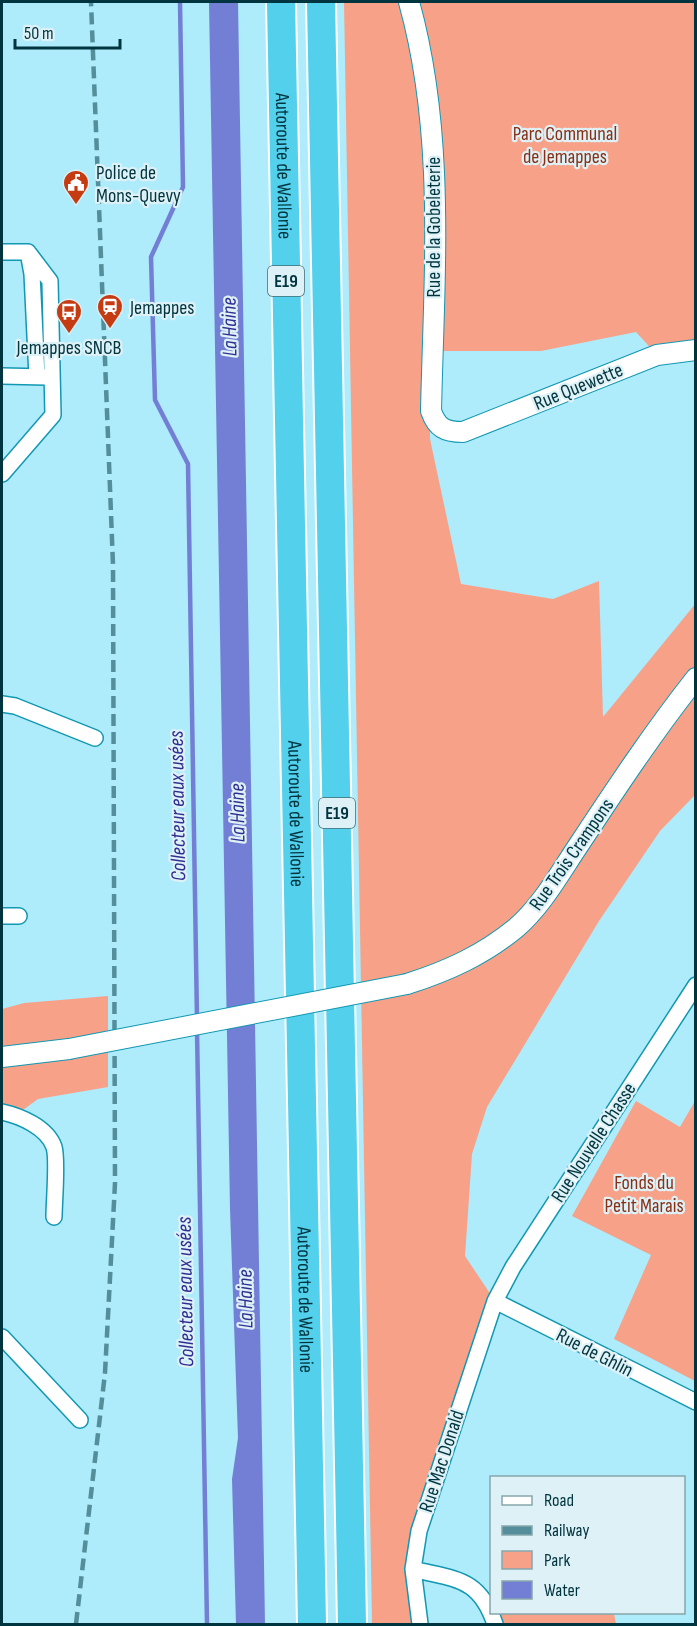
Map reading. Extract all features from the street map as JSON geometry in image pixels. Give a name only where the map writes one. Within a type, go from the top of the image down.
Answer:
[{"type":"highway","name":"Autoroute de Wallonie","points":[[281,2],[312,1624]]},
{"type":"highway","name":"Autoroute de Wallonie","points":[[321,2],[352,1624]]},
{"type":"street","name":"Rue de la Gobeleterie","points":[[409,2],[429,96],[436,201],[431,411],[435,423],[442,429],[463,432]]},
{"type":"street","points":[[2,252],[28,252],[51,281],[45,377],[53,415],[2,474]]},
{"type":"street","name":"Rue Quewette","points":[[463,432],[657,355],[696,350]]},
{"type":"street","points":[[2,376],[45,377]]},
{"type":"street","name":"Rue Trois Crampons","points":[[2,1057],[69,1049],[407,984],[450,970],[469,960],[519,925],[553,883],[669,712],[696,678]]},
{"type":"street","points":[[2,704],[15,706],[95,738]]},
{"type":"street","points":[[2,916],[19,916]]},
{"type":"street","name":"Rue Nouvelle Chasse","points":[[495,1301],[513,1267],[696,985]]},
{"type":"street","points":[[2,1112],[40,1128],[54,1147],[54,1217]]},
{"type":"street","name":"Rue de Ghlin","points":[[495,1301],[696,1402]]},
{"type":"street","name":"Rue Mac Donald","points":[[420,1624],[413,1569],[419,1531],[495,1301]]},
{"type":"street","points":[[2,1337],[80,1420]]},
{"type":"street","points":[[413,1569],[469,1584],[490,1610]]},
{"type":"green space","points":[[344,2],[409,2],[429,96],[430,439],[461,584],[553,599],[599,581],[603,717],[696,603],[695,795],[660,831],[599,921],[487,1107],[472,1154],[465,1256],[495,1301],[419,1531],[420,1624],[372,1624]]},
{"type":"green space","name":"Parc Communal de Jemappes","points":[[412,2],[695,2],[695,350],[657,355],[636,332],[541,351],[433,351],[439,209]]},
{"type":"green space","points":[[108,996],[108,1087],[38,1099],[16,1115],[2,1112],[2,1009],[24,1003]]},
{"type":"green space","name":"Fonds du Petit Marais","points":[[636,1101],[680,1127],[695,1101],[695,1381],[614,1339],[651,1255],[572,1216]]},
{"type":"green space","points":[[498,1614],[614,1614],[616,1624],[502,1624]]},
{"type":"water","name":"La Haine","points":[[209,2],[238,2],[265,1624],[236,1624],[232,1479],[238,1438],[230,1209]]},
{"type":"waterway","name":"Collecteur eaux usées","points":[[180,2],[183,187],[151,257],[155,400],[188,464],[197,1019]]},
{"type":"waterway","name":"Collecteur eaux usées","points":[[197,1030],[207,1624]]},
{"type":"railway","points":[[76,1624],[105,1373],[115,1183],[113,565],[91,2]]},
{"type":"place","name":"Police de Mons-Quevy","points":[[76,206]]},
{"type":"place","name":"Jemappes","points":[[110,330]]},
{"type":"place","name":"Jemappes SNCB","points":[[69,335]]}]
